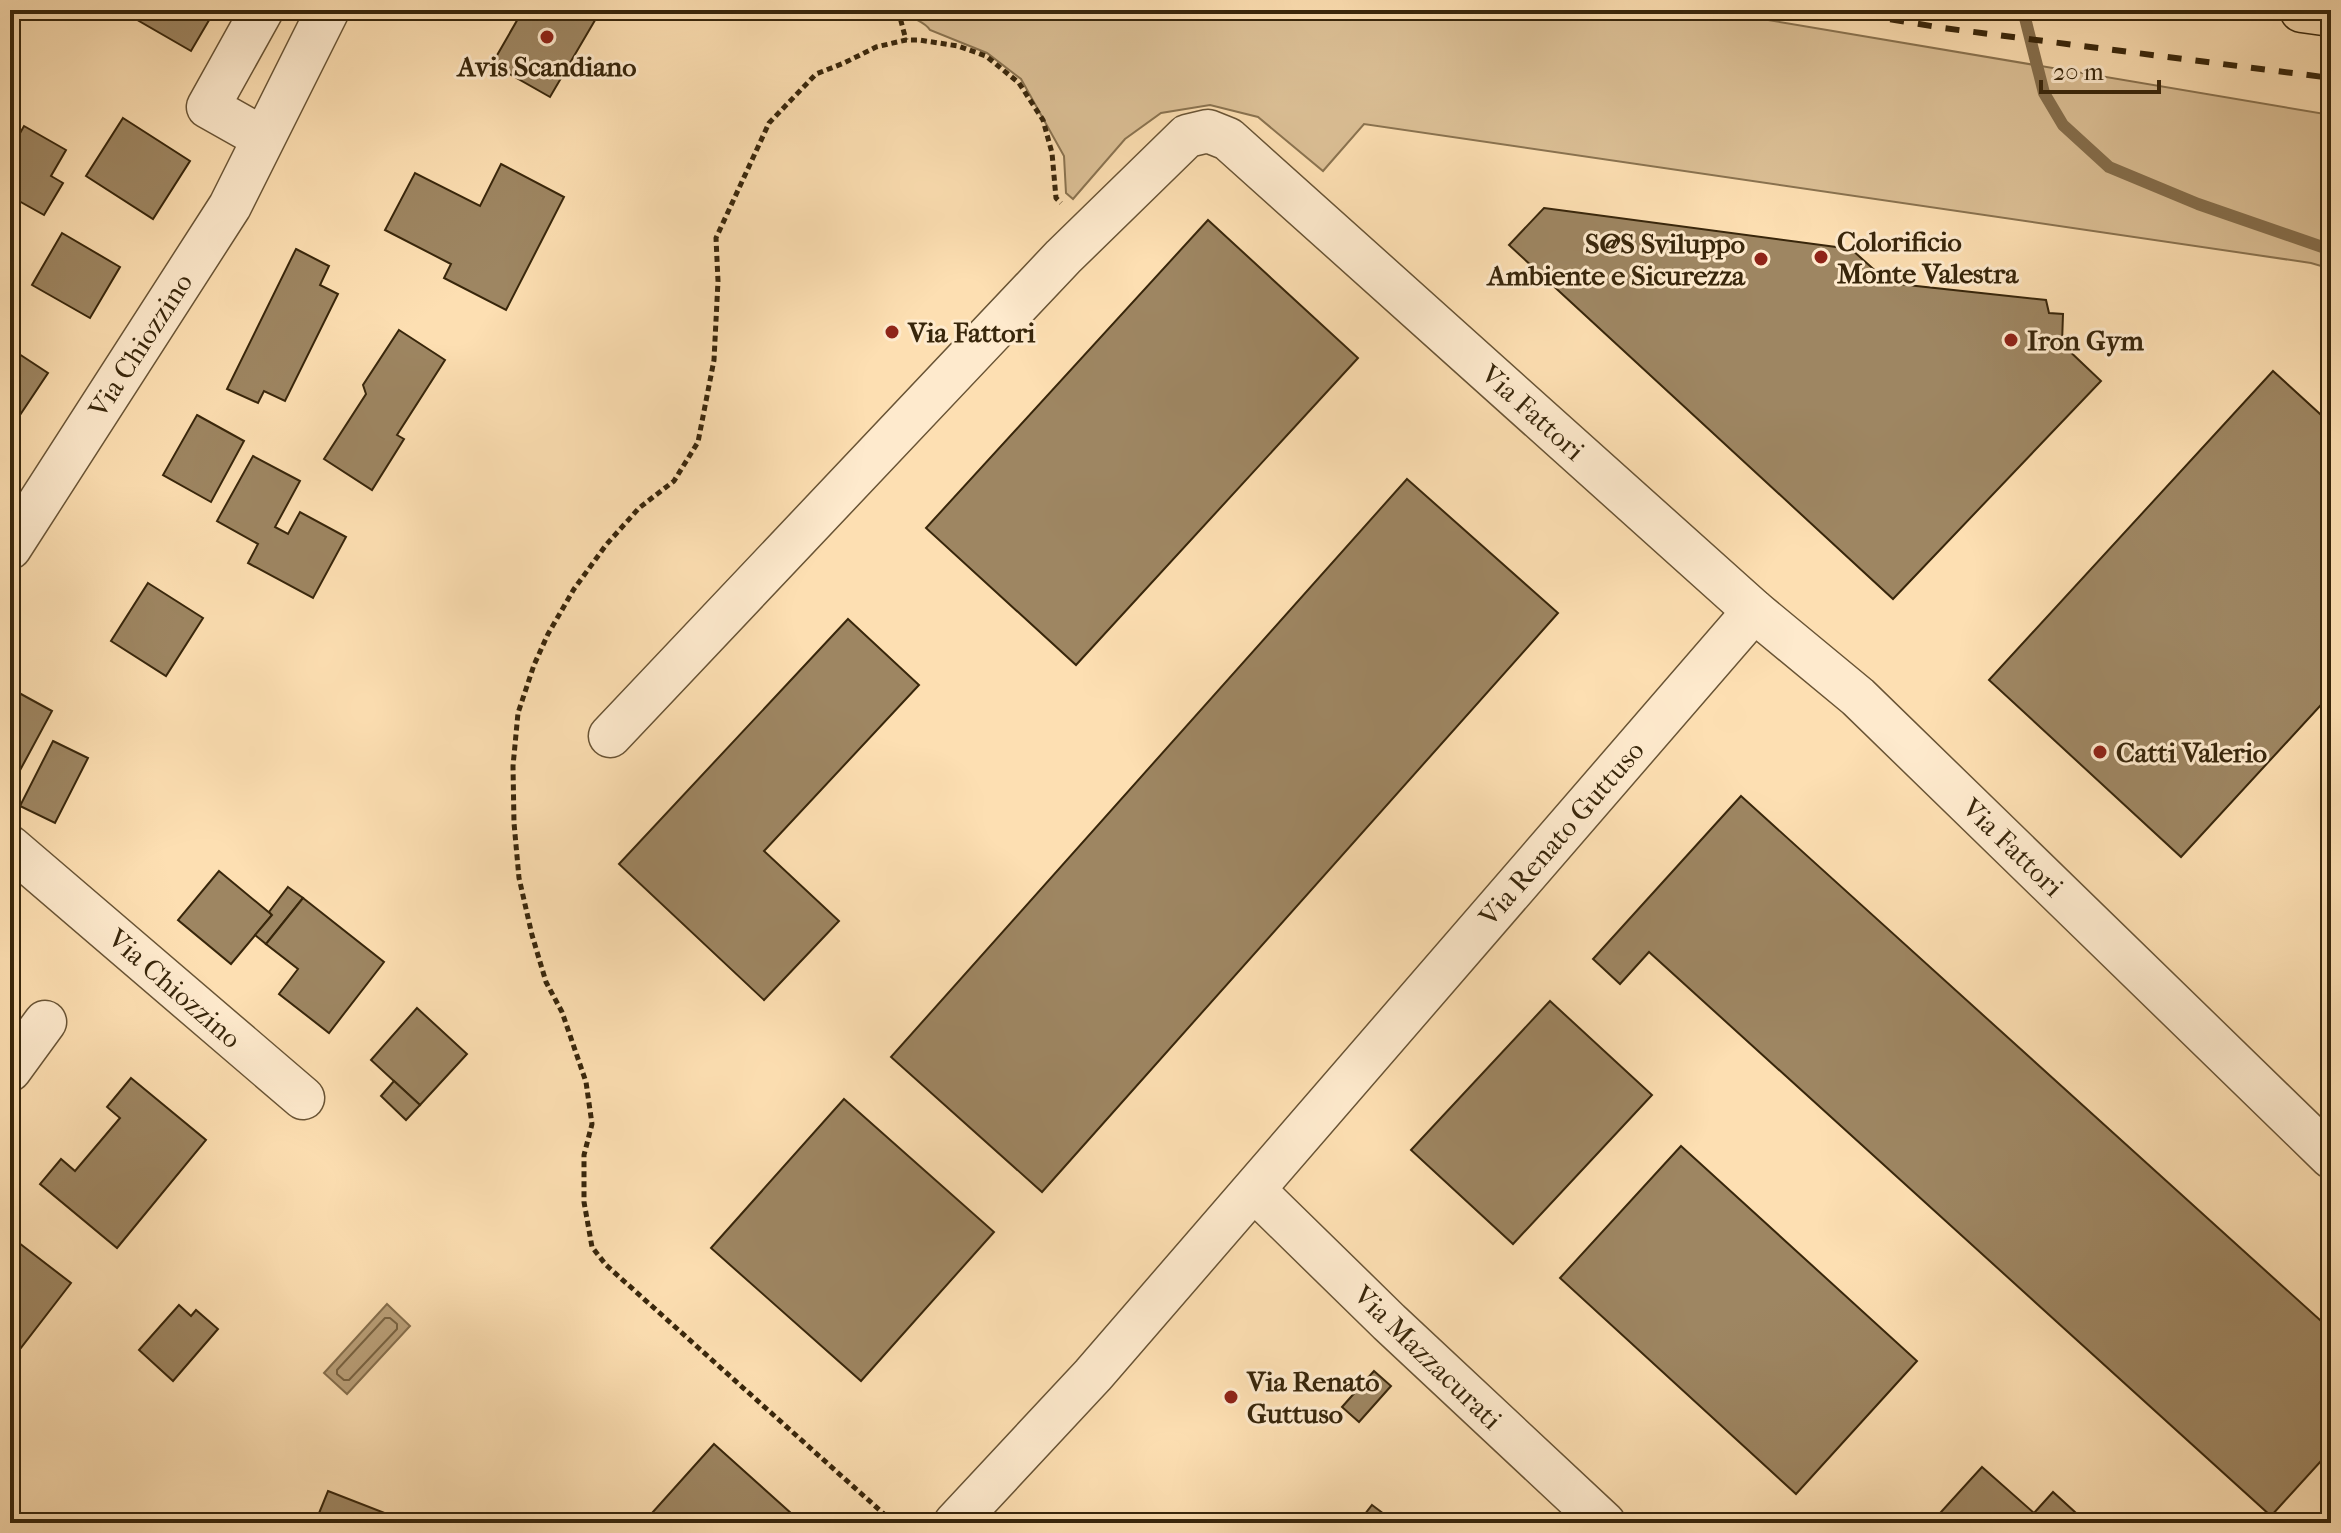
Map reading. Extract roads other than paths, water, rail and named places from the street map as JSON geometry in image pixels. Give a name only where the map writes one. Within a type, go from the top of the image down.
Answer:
[{"type":"main road","points":[[2302,10],[2331,14]]},
{"type":"street","points":[[262,10],[208,107],[263,138]]},
{"type":"street","name":"Via Chiozzino","points":[[10,548],[230,206],[328,10]]},
{"type":"street","name":"Via Fattori","points":[[610,736],[1063,257],[1187,136],[1208,131],[1228,139],[1754,611],[1858,697],[2331,1157]]},
{"type":"street","name":"Via Renato Guttuso","points":[[955,1523],[1052,1421],[1754,611]]},
{"type":"street","name":"Via Chiozzino","points":[[10,847],[303,1098]]},
{"type":"street","points":[[10,1070],[45,1022]]},
{"type":"street","name":"Via Mazzacurati","points":[[1254,1190],[1389,1322],[1604,1523]]},
{"type":"water","points":[[387,1304],[410,1326],[347,1394],[324,1373]]},
{"type":"waterway","points":[[2024,14],[2044,93],[2063,125],[2109,167],[2198,204],[2331,250]]},
{"type":"railway","points":[[1835,10],[1943,28],[2331,78]]},
{"type":"place","name":"Avis Scandiano","points":[[547,37]]},
{"type":"place","name":"Colorificio Monte Valestra","points":[[1821,257]]},
{"type":"place","name":"S@S Sviluppo Ambiente e Sicurezza","points":[[1761,259]]},
{"type":"place","name":"Via Fattori","points":[[892,332]]},
{"type":"place","name":"Iron Gym","points":[[2011,340]]},
{"type":"place","name":"Catti Valerio","points":[[2100,752]]},
{"type":"place","name":"Via Renato Guttuso","points":[[1231,1397]]}]
